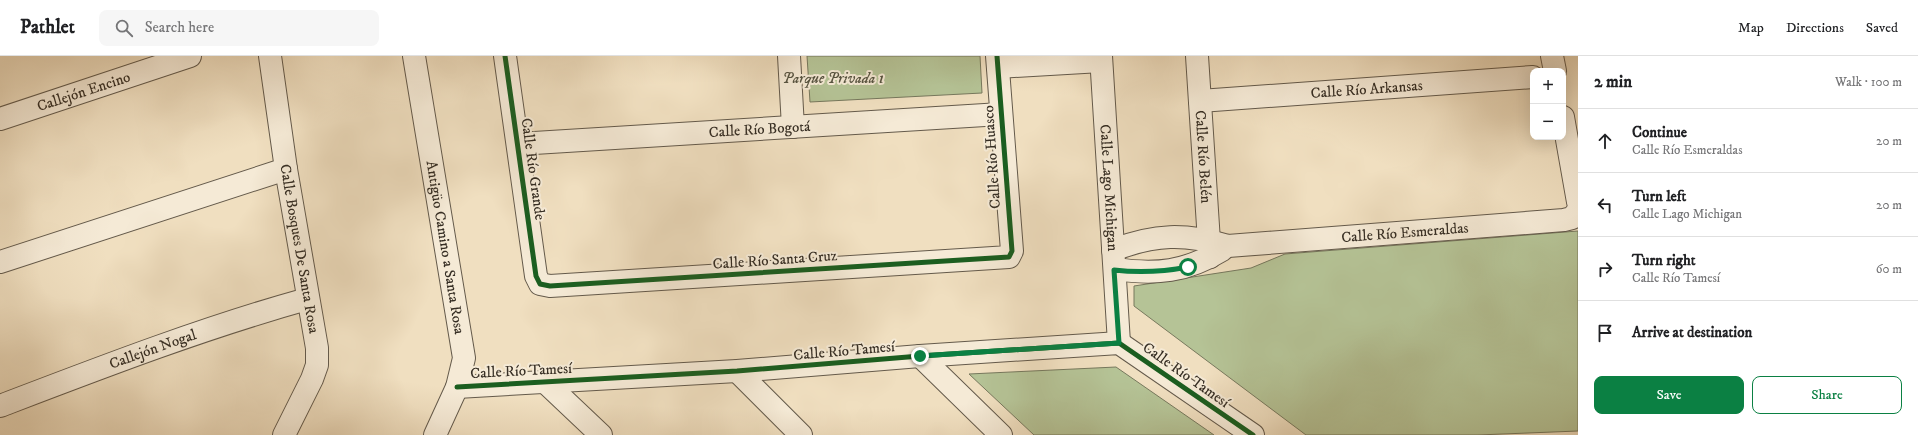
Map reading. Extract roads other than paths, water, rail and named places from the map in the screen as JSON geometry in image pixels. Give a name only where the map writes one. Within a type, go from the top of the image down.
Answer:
[{"type":"street","name":"Callejón Encino","points":[[0,119],[190,56]]},
{"type":"street","name":"Calle Bosques De Santa Rosa","points":[[270,56],[286,169],[317,348],[317,365],[312,379],[284,435]]},
{"type":"street","name":"Antigüo Camino a Santa Rosa","points":[[414,56],[464,358],[457,387],[435,435]]},
{"type":"street","name":"Calle Río Grande","points":[[505,56],[536,276],[540,284]]},
{"type":"street","points":[[789,56],[793,127]]},
{"type":"street","name":"Calle Río Belén","points":[[1197,56],[1209,248]]},
{"type":"street","points":[[1552,56],[1554,68]]},
{"type":"street","points":[[998,61],[1101,58]]},
{"type":"street","name":"Calle Lago Michigan","points":[[1101,58],[1119,343]]},
{"type":"street","name":"Calle Río Huasco","points":[[998,61],[1011,256]]},
{"type":"street","name":"Calle Río Arkansas","points":[[1200,102],[1530,77]]},
{"type":"street","name":"Calle Río Bogotá","points":[[518,144],[1001,114]]},
{"type":"street","points":[[1566,133],[1578,202]]},
{"type":"street","points":[[0,262],[286,169]]},
{"type":"street","name":"Calle Río Esmeraldas","points":[[1114,260],[1133,243],[1157,237],[1189,236],[1209,248],[1564,220],[1572,218],[1578,210]]},
{"type":"street","points":[[1114,260],[1141,273],[1165,272],[1188,267],[1209,248]]},
{"type":"street","name":"Calle Río Santa Cruz","points":[[540,284],[550,286],[1011,256]]},
{"type":"street","name":"Callejón Nogal","points":[[0,406],[129,357],[252,315],[308,299]]},
{"type":"street","name":"Calle Río Tamesí","points":[[457,387],[736,371],[920,356],[1119,343],[1253,435]]},
{"type":"street","points":[[920,356],[1001,435]]},
{"type":"street","points":[[736,371],[801,435]]},
{"type":"street","points":[[545,382],[601,435]]},
{"type":"park label","name":"Parque Privada 1","points":[[833,78]]}]
